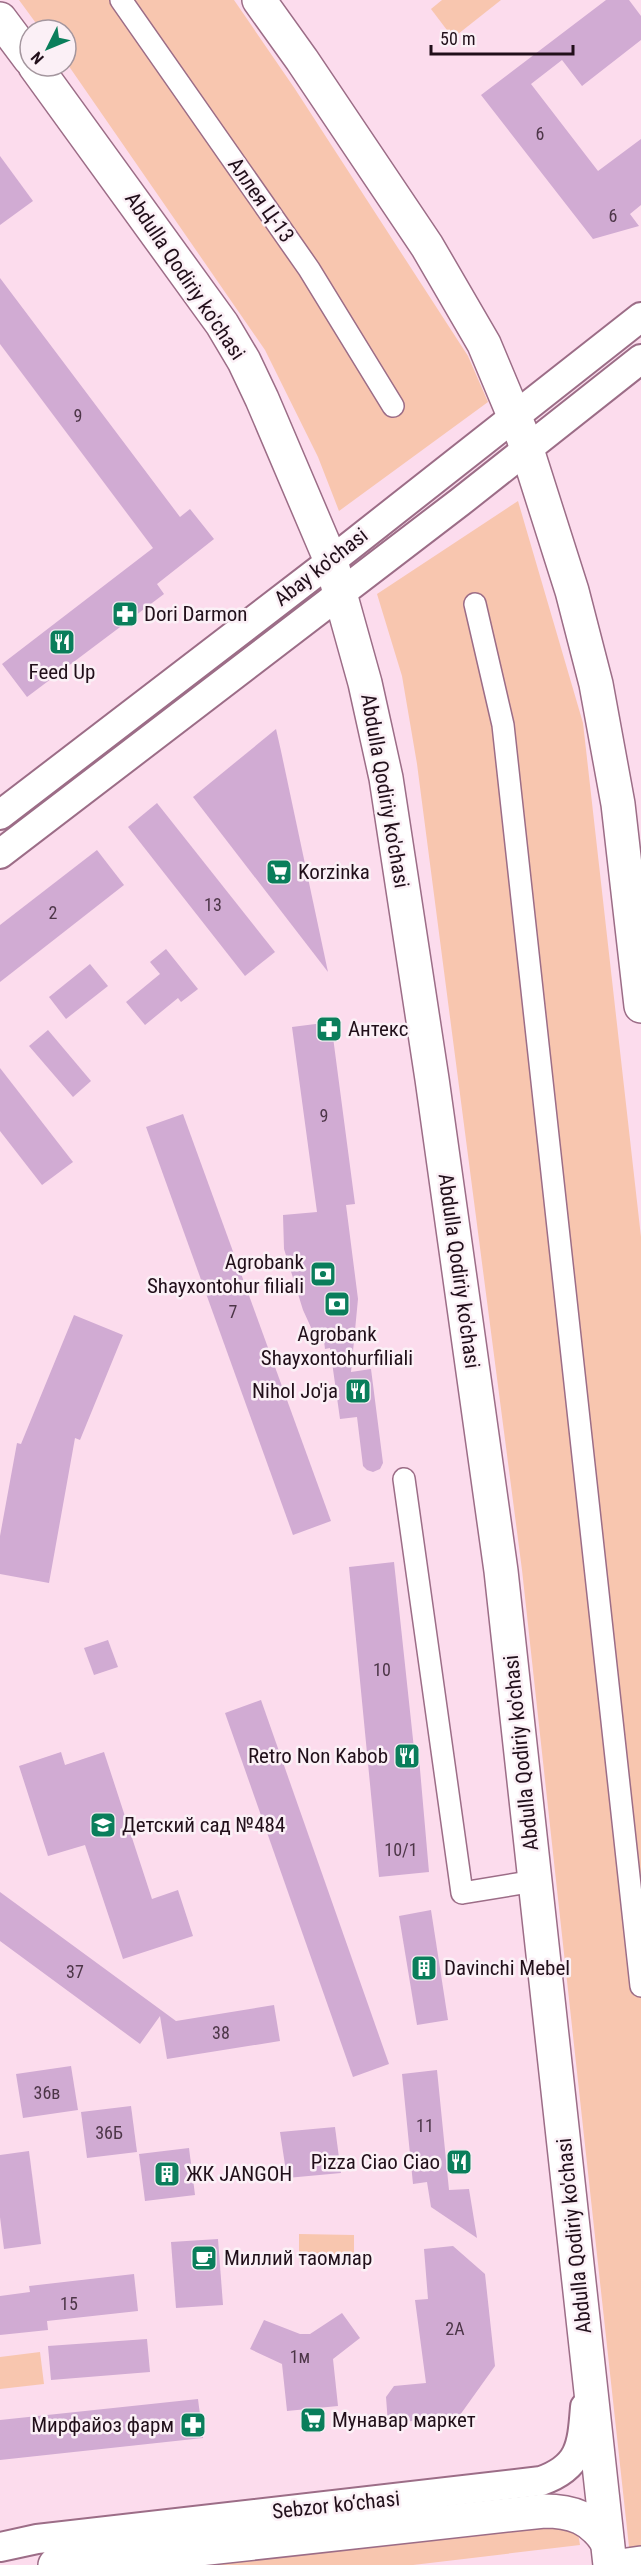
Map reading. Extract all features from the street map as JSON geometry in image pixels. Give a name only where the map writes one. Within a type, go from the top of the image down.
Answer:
[{"type":"main road","points":[[259,0],[427,246],[484,344],[527,448],[572,591],[597,684],[618,804],[641,1006]]},
{"type":"main road","points":[[0,19],[18,43]]},
{"type":"main road","name":"Abdulla Qodiriy ko'chasi","points":[[44,78],[222,324],[244,361],[331,561],[380,746],[432,1079],[501,1571],[589,2369],[615,2557]]},
{"type":"main road","name":"Abay ko'chasi","points":[[0,815],[331,561],[514,415],[641,318]]},
{"type":"main road","name":"Abay ko'chasi","points":[[0,854],[340,594],[641,359]]},
{"type":"main road","name":"Sebzor ko‘chasi","points":[[0,2547],[37,2539],[541,2481],[568,2467],[579,2450],[589,2369]]},
{"type":"main road","points":[[55,2565],[544,2511],[566,2512],[585,2519],[601,2532],[615,2557],[641,2564]]},
{"type":"street","name":"Аллея Ц-13","points":[[121,0],[309,269],[393,406]]},
{"type":"street","points":[[475,604],[503,725],[641,1986]]},
{"type":"street","points":[[404,1479],[462,1893],[535,1881]]},
{"type":"shaded area","points":[[19,0],[234,0],[295,89],[468,356],[488,402],[339,511],[318,457],[265,350],[77,78],[78,18],[32,18]]},
{"type":"shaded area","points":[[442,0],[501,0],[453,38],[431,9]]},
{"type":"shaded area","points":[[518,501],[583,723],[641,1237],[641,2565],[631,2565],[522,1570],[417,764],[402,676],[377,594]]},
{"type":"shaded area","points":[[299,2234],[354,2235],[354,2263],[299,2262]]},
{"type":"shaded area","points":[[40,2352],[44,2384],[0,2389],[0,2357]]},
{"type":"shaded area","points":[[565,2520],[578,2533],[580,2545],[413,2565],[156,2565]]},
{"type":"building","points":[[606,0],[629,0],[641,16],[641,40],[582,86],[562,60],[531,84],[598,171],[641,139],[641,205],[630,214],[639,226],[593,239],[481,95]]},
{"type":"building","points":[[0,156],[33,201],[0,225]]},
{"type":"building","points":[[0,278],[180,517],[190,509],[214,539],[157,584],[164,594],[27,697],[2,664],[153,548],[0,344]]},
{"type":"building","name":"Korzinka","points":[[276,729],[281,751],[328,972],[193,797]]},
{"type":"building","points":[[157,803],[275,952],[245,976],[128,827]]},
{"type":"building","points":[[97,850],[124,885],[0,982],[0,925]]},
{"type":"building","points":[[166,949],[198,989],[181,1002],[178,998],[145,1025],[126,1002],[160,974],[150,962]]},
{"type":"building","points":[[90,964],[108,986],[66,1019],[49,997]]},
{"type":"building","points":[[331,1022],[355,1204],[346,1205],[358,1299],[351,1372],[371,1369],[383,1463],[380,1469],[373,1472],[363,1466],[357,1417],[340,1419],[330,1348],[325,1349],[323,1333],[314,1334],[303,1310],[284,1249],[283,1215],[317,1212],[292,1027]]},
{"type":"building","points":[[48,1030],[91,1081],[73,1097],[29,1046]]},
{"type":"building","points":[[0,1068],[73,1162],[42,1185],[0,1131]]},
{"type":"building","points":[[183,1114],[331,1521],[293,1535],[146,1127]]},
{"type":"building","points":[[74,1315],[123,1335],[80,1440],[75,1438],[49,1583],[0,1574],[0,1536],[17,1443],[21,1444]]},
{"type":"building","points":[[394,1562],[415,1758],[419,1758],[429,1872],[379,1877],[349,1567]]},
{"type":"building","points":[[108,1640],[118,1667],[94,1675],[84,1648]]},
{"type":"building","points":[[261,1700],[389,2064],[353,2077],[225,1713]]},
{"type":"building","points":[[61,1752],[65,1765],[104,1752],[152,1899],[178,1890],[193,1936],[123,1959],[85,1845],[48,1856],[19,1766]]},
{"type":"building","points":[[0,1892],[176,2021],[274,2005],[280,2041],[167,2059],[160,2016],[140,2044],[0,1941]]},
{"type":"building","name":"Davinchi Mebel","points":[[431,1910],[448,2020],[417,2025],[399,1916]]},
{"type":"building","points":[[71,2066],[78,2110],[23,2118],[16,2074]]},
{"type":"building","points":[[437,2070],[449,2190],[469,2189],[477,2238],[431,2207],[427,2182],[413,2184],[402,2074]]},
{"type":"building","points":[[131,2106],[137,2152],[87,2158],[81,2112]]},
{"type":"building","points":[[335,2127],[341,2173],[287,2178],[280,2132]]},
{"type":"building","name":"ЖК JANGOH","points":[[189,2148],[195,2195],[145,2201],[139,2154]]},
{"type":"building","points":[[29,2151],[41,2244],[4,2249],[0,2217],[0,2155]]},
{"type":"building","points":[[218,2239],[223,2305],[176,2308],[171,2242]]},
{"type":"building","points":[[453,2246],[485,2274],[495,2366],[460,2415],[388,2424],[386,2397],[394,2386],[426,2383],[415,2300],[428,2299],[424,2249]]},
{"type":"building","points":[[134,2274],[138,2311],[47,2321],[48,2330],[0,2335],[0,2296],[30,2292],[29,2286]]},
{"type":"building","points":[[342,2313],[360,2338],[333,2359],[338,2406],[287,2411],[282,2364],[250,2349],[264,2320],[300,2334],[310,2334]]},
{"type":"building","points":[[147,2339],[150,2372],[51,2380],[48,2346]]},
{"type":"building","points":[[198,2399],[203,2438],[0,2460],[0,2420]]},
{"type":"place","name":"Dori Darmon","points":[[125,614]]},
{"type":"place","name":"Feed Up","points":[[62,642]]},
{"type":"place","name":"Korzinka","points":[[279,872]]},
{"type":"place","name":"Антекс","points":[[329,1029]]},
{"type":"place","name":"Agrobank Shayxontohur filiali","points":[[323,1274]]},
{"type":"place","name":"Agrobank Shayxontohurfiliali","points":[[337,1304]]},
{"type":"place","name":"Nihol Jo'ja","points":[[358,1391]]},
{"type":"place","name":"Retro Non Kabob","points":[[407,1756]]},
{"type":"place","name":"Детский сад №484","points":[[103,1825]]},
{"type":"place","name":"Davinchi Mebel","points":[[424,1968]]},
{"type":"place","name":"Pizza Ciao Ciao","points":[[459,2162]]},
{"type":"place","name":"ЖК JANGOH","points":[[167,2174]]},
{"type":"place","name":"Миллий таомлар","points":[[204,2258]]},
{"type":"place","name":"Мунавар маркет","points":[[313,2420]]},
{"type":"place","name":"Мирфайоз фарм","points":[[193,2425]]}]
